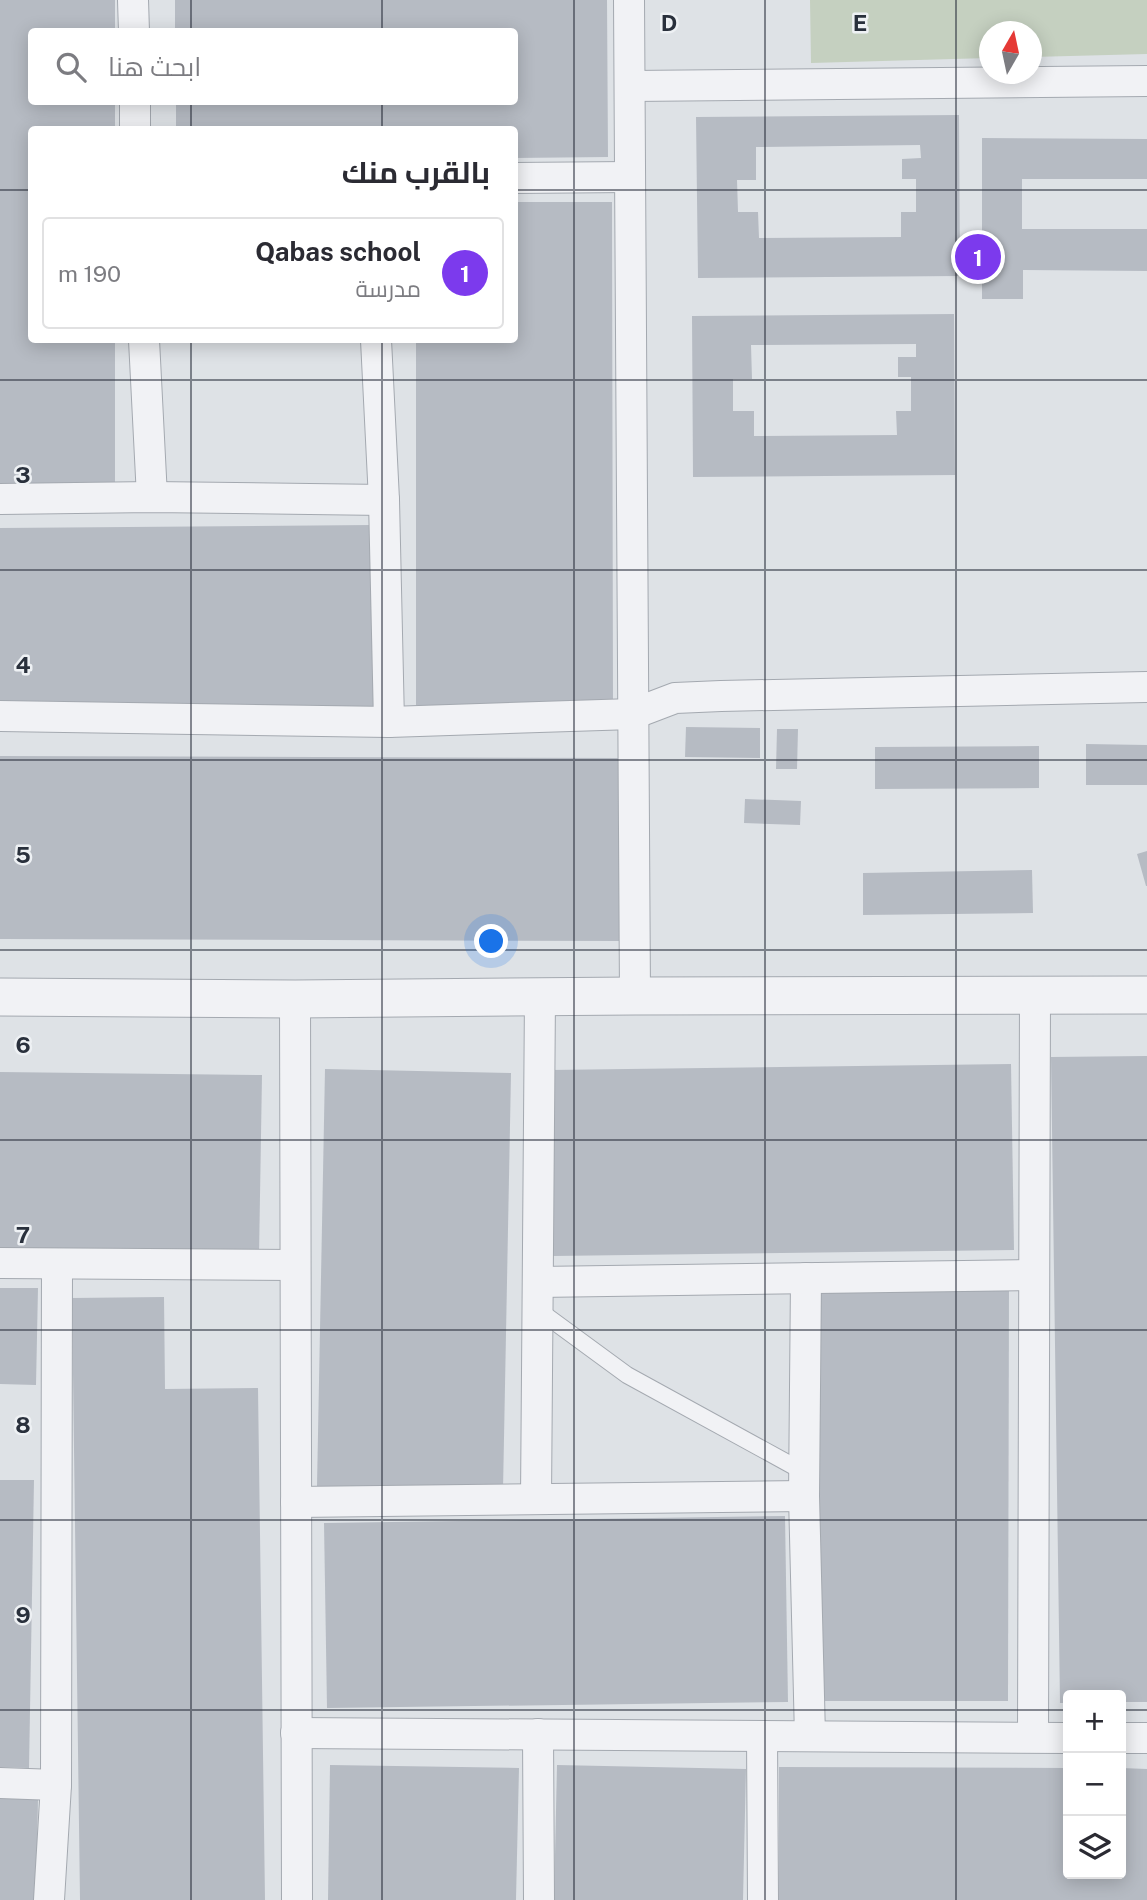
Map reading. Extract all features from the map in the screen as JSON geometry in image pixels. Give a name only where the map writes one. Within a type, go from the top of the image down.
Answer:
[{"type":"street","points":[[133,0],[134,28]]},
{"type":"street","points":[[629,0],[635,996]]},
{"type":"street","points":[[631,86],[1147,81]]},
{"type":"street","points":[[135,105],[135,126]]},
{"type":"street","points":[[518,178],[629,177]]},
{"type":"street","points":[[144,343],[152,497]]},
{"type":"street","points":[[376,343],[384,500],[389,722]]},
{"type":"street","points":[[0,499],[152,497],[384,500]]},
{"type":"street","points":[[0,716],[389,722],[633,714],[675,698],[1147,687]]},
{"type":"street","points":[[1033,1737],[1035,995]]},
{"type":"street","points":[[0,997],[295,999],[1147,995]]},
{"type":"street","points":[[536,1499],[540,996]]},
{"type":"street","points":[[295,999],[297,1900]]},
{"type":"street","points":[[0,1263],[295,1265]]},
{"type":"street","points":[[49,1900],[56,1784],[57,1265]]},
{"type":"street","points":[[537,1295],[806,1278],[1034,1275]]},
{"type":"street","points":[[806,1278],[804,1484],[810,1736]]},
{"type":"street","points":[[296,1502],[536,1499],[804,1484]]},
{"type":"street","points":[[296,1733],[1063,1738]]},
{"type":"street","points":[[538,1734],[539,1900]]},
{"type":"street","points":[[762,1735],[763,1900]]},
{"type":"street","points":[[1126,1738],[1147,1738]]},
{"type":"street","points":[[0,1783],[56,1784]]},
{"type":"lane","points":[[537,1295],[627,1375],[804,1484]]},
{"type":"green space","points":[[810,0],[1147,0],[1147,54],[1042,57],[1042,21],[979,21],[979,58],[811,63]]},
{"type":"building","points":[[0,0],[115,0],[115,28],[28,28],[28,105],[115,105],[115,126],[28,126],[28,343],[115,343],[115,484],[0,483]]},
{"type":"building","points":[[175,0],[607,0],[608,157],[518,158],[518,126],[176,126],[176,105],[518,105],[518,28],[175,28]]},
{"type":"building","points":[[959,115],[960,276],[698,278],[696,117]],"holes":[[[920,145],[921,158],[902,159],[902,179],[916,179],[916,212],[901,212],[901,237],[759,238],[758,212],[738,212],[737,180],[756,180],[756,147]]]},
{"type":"building","points":[[982,138],[1147,139],[1147,179],[1022,179],[1022,229],[1147,229],[1147,271],[1023,270],[1023,299],[982,299]]},
{"type":"building","points":[[518,202],[612,202],[613,706],[416,705],[416,343],[518,343]]},
{"type":"building","points":[[954,314],[955,475],[693,477],[692,316]],"holes":[[[916,344],[916,357],[898,357],[898,377],[911,377],[911,411],[896,411],[897,435],[754,436],[754,411],[733,411],[733,379],[752,379],[751,345]]]},
{"type":"building","points":[[372,525],[374,706],[0,709],[0,528]]},
{"type":"building","points":[[686,727],[760,728],[760,758],[685,757]]},
{"type":"building","points":[[777,729],[798,729],[797,769],[776,769]]},
{"type":"building","points":[[1086,744],[1147,745],[1147,785],[1086,785]]},
{"type":"building","points":[[1039,746],[1039,788],[875,789],[875,747]]},
{"type":"building","points":[[0,756],[623,758],[622,941],[0,939]]},
{"type":"building","points":[[745,799],[801,801],[800,825],[744,823]]},
{"type":"building","points":[[1147,851],[1147,886],[1146,886],[1137,854]]},
{"type":"building","points":[[1032,870],[1033,913],[863,915],[863,873]]},
{"type":"building","points":[[1147,1056],[1147,1702],[1126,1702],[1126,1690],[1063,1690],[1063,1703],[1060,1703],[1051,1057]]},
{"type":"building","points":[[1011,1064],[1014,1250],[553,1256],[550,1070]]},
{"type":"building","points":[[325,1069],[511,1073],[503,1490],[317,1486]]},
{"type":"building","points":[[0,1072],[262,1075],[259,1256],[0,1252]]},
{"type":"building","points":[[818,1287],[1009,1287],[1008,1701],[817,1701]]},
{"type":"building","points":[[0,1288],[38,1288],[36,1385],[0,1384]]},
{"type":"building","points":[[164,1297],[165,1389],[258,1388],[265,1900],[80,1900],[72,1298]]},
{"type":"building","points":[[0,1480],[34,1480],[29,1768],[0,1767]]},
{"type":"building","points":[[785,1516],[788,1702],[327,1708],[324,1523]]},
{"type":"building","points":[[330,1765],[519,1768],[516,1900],[328,1900]]},
{"type":"building","points":[[557,1765],[746,1769],[743,1900],[554,1900]]},
{"type":"building","points":[[779,1767],[1063,1768],[1063,1879],[1126,1879],[1126,1768],[1147,1769],[1147,1900],[779,1900]]},
{"type":"building","points":[[0,1799],[38,1799],[36,1900],[0,1900]]},
{"type":"place","name":"Qabas school","points":[[978,257]]}]
